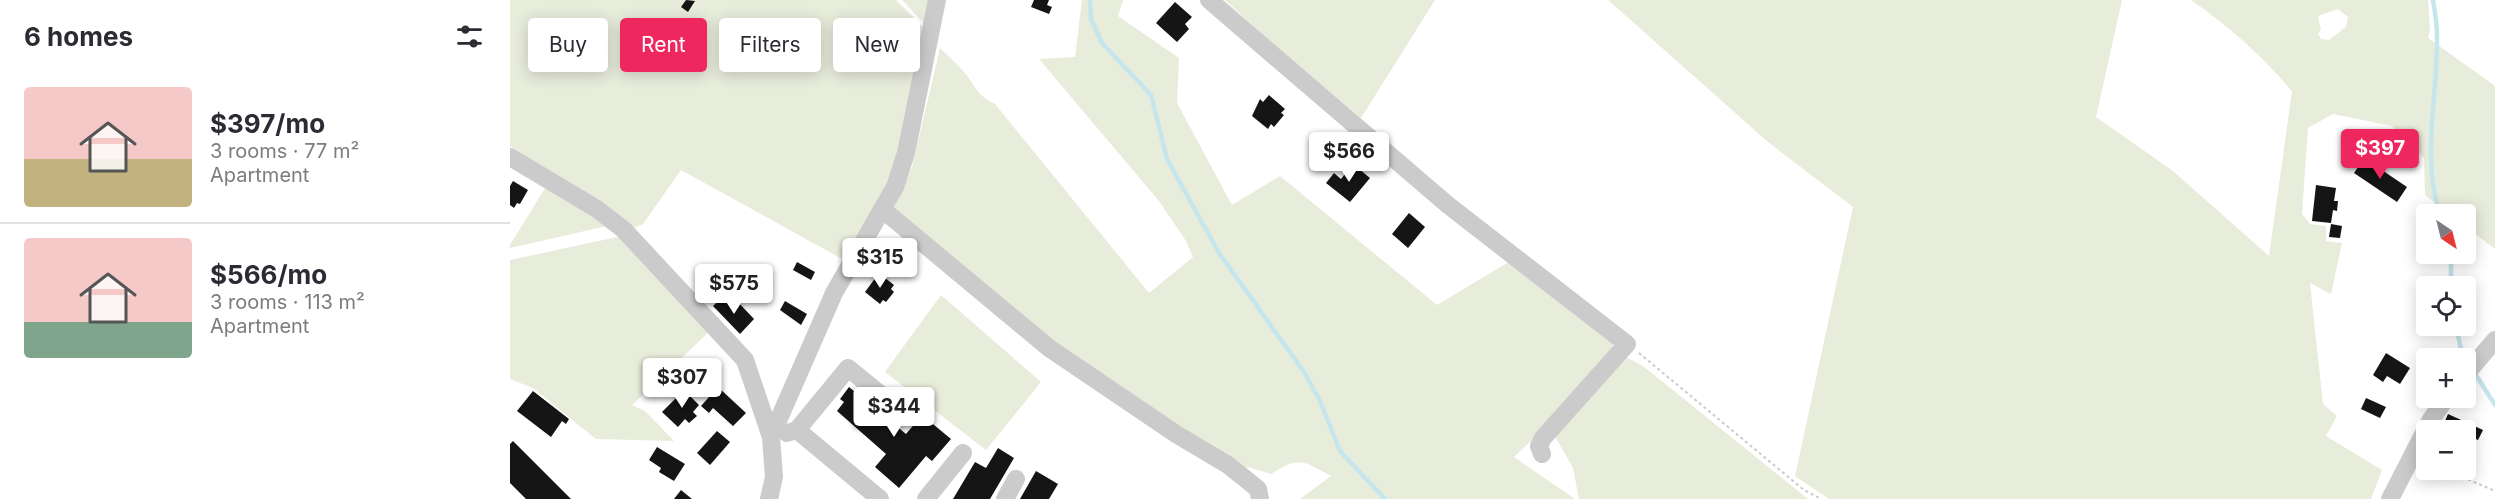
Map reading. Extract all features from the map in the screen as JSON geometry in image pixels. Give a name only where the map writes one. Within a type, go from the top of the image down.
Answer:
[{"type":"street","points":[[771,437],[834,293],[895,187],[906,153],[937,0]]},
{"type":"street","points":[[1209,0],[1448,205],[1628,344],[1543,438],[1539,446],[1542,454]]},
{"type":"street","points":[[510,157],[597,209],[624,230],[745,360],[771,437],[774,477],[769,499]]},
{"type":"street","points":[[882,209],[1049,348],[1176,434],[1228,465],[1258,489],[1260,499]]},
{"type":"street","points":[[2476,362],[2495,340]]},
{"type":"street","points":[[771,437],[797,430],[848,368],[907,416]]},
{"type":"street","points":[[2390,499],[2439,408]]},
{"type":"street","points":[[797,430],[880,499]]},
{"type":"street","points":[[926,499],[963,453]]},
{"type":"street","points":[[1005,499],[1016,479]]},
{"type":"path","points":[[1628,344],[1804,490],[1821,499]]},
{"type":"path","points":[[2469,480],[2495,491]]},
{"type":"green space","points":[[510,0],[896,0],[914,18],[833,18],[833,72],[917,72],[907,121],[891,174],[844,260],[681,170],[643,224],[633,228],[510,146]]},
{"type":"green space","points":[[902,0],[931,0],[925,24]]},
{"type":"green space","points":[[1082,0],[1123,0],[1118,16],[1179,58],[1177,103],[1232,205],[1280,176],[1437,305],[1512,260],[1613,344],[1611,352],[1556,417],[1514,457],[1575,499],[1300,499],[1331,476],[1301,462],[1289,464],[1271,474],[1248,467],[1245,470],[1081,370],[894,208],[912,167],[940,48],[962,69],[982,96],[995,104],[1149,293],[1193,257],[1186,241],[1159,201],[1039,59],[1075,57]]},
{"type":"green space","points":[[1225,0],[1435,0],[1361,118]]},
{"type":"green space","points":[[1608,0],[2122,0],[2096,117],[2173,171],[2269,256],[2292,91],[2244,42],[2191,0],[2428,0],[2430,29],[2428,38],[2495,86],[2495,249],[2476,235],[2476,204],[2436,204],[2425,195],[2424,158],[2392,126],[2333,114],[2308,128],[2302,214],[2310,224],[2326,226],[2326,241],[2342,243],[2331,294],[2310,283],[2323,404],[2337,416],[2326,436],[2382,470],[2371,499],[1829,499],[1795,476],[1853,207],[1768,142]],"holes":[[[2338,9],[2348,17],[2346,27],[2329,40],[2321,39],[2318,34],[2321,30],[2318,16]]]},
{"type":"green space","points":[[920,24],[925,29],[920,56]]},
{"type":"green space","points":[[547,185],[607,226],[510,248],[510,245]]},
{"type":"green space","points":[[622,236],[712,329],[632,405],[645,411],[674,441],[596,439],[533,388],[510,379],[510,260]]},
{"type":"green space","points":[[941,295],[1041,382],[986,450],[885,372]]},
{"type":"green space","points":[[1626,357],[1643,366],[1808,499],[1579,499],[1573,468],[1553,433]]},
{"type":"building","points":[[686,0],[695,1],[688,12],[681,7]]},
{"type":"building","points":[[1034,0],[1049,0],[1047,5],[1052,7],[1049,14],[1031,7]]},
{"type":"building","points":[[1175,2],[1192,17],[1185,24],[1189,29],[1177,42],[1156,23]]},
{"type":"building","points":[[1269,95],[1285,109],[1281,113],[1284,115],[1274,127],[1271,124],[1268,129],[1252,116],[1260,99],[1263,102]]},
{"type":"building","points":[[2364,158],[2407,187],[2397,202],[2354,173]]},
{"type":"building","points":[[1353,164],[1370,178],[1350,202],[1326,183],[1334,173],[1341,179]]},
{"type":"building","points":[[513,181],[528,190],[520,204],[517,203],[514,208],[510,205],[510,186]]},
{"type":"building","points":[[2316,185],[2336,188],[2334,201],[2338,201],[2337,211],[2333,210],[2331,223],[2312,221]]},
{"type":"building","points":[[1409,213],[1425,227],[1408,248],[1392,234]]},
{"type":"building","points":[[2331,224],[2342,226],[2340,238],[2329,237]]},
{"type":"building","points":[[797,262],[815,272],[811,280],[793,270]]},
{"type":"building","points":[[879,273],[894,285],[891,289],[894,292],[886,302],[883,300],[880,304],[865,292]]},
{"type":"building","points":[[748,279],[758,284],[753,293],[744,287]]},
{"type":"building","points":[[722,297],[731,307],[737,301],[754,319],[740,334],[713,306]]},
{"type":"building","points":[[785,301],[807,314],[801,325],[780,310]]},
{"type":"building","points":[[2386,353],[2410,368],[2400,384],[2387,376],[2383,382],[2373,375]]},
{"type":"building","points":[[718,387],[746,413],[733,426],[713,408],[709,413],[701,406]]},
{"type":"building","points":[[849,387],[906,434],[922,415],[951,439],[932,461],[926,456],[899,488],[875,467],[886,454],[837,411],[844,402],[840,399]]},
{"type":"building","points":[[684,390],[699,405],[693,412],[697,416],[689,423],[685,419],[678,427],[662,412]]},
{"type":"building","points":[[533,391],[569,419],[566,424],[562,421],[551,437],[517,411]]},
{"type":"building","points":[[2366,398],[2386,407],[2380,418],[2361,409]]},
{"type":"building","points":[[2448,414],[2461,420],[2445,420]]},
{"type":"building","points":[[2476,427],[2483,430],[2478,440],[2476,439]]},
{"type":"building","points":[[717,431],[730,442],[710,465],[697,453]]},
{"type":"building","points":[[513,441],[571,499],[526,499],[510,483],[510,444]]},
{"type":"building","points":[[657,447],[685,464],[674,481],[659,472],[661,468],[649,460]]},
{"type":"building","points":[[998,448],[1014,458],[990,499],[953,499],[975,462],[986,468]]},
{"type":"building","points":[[1036,471],[1058,484],[1049,499],[1020,499]]},
{"type":"building","points":[[681,490],[692,499],[674,499]]},
{"type":"waterway","points":[[1090,0],[1091,19],[1102,43],[1151,95],[1167,159],[1219,253],[1304,372],[1320,401],[1340,451],[1385,499]]},
{"type":"waterway","points":[[2433,0],[2437,59],[2431,149],[2434,193],[2437,204]]},
{"type":"waterway","points":[[2451,264],[2451,276]]},
{"type":"waterway","points":[[2458,336],[2461,348]]},
{"type":"waterway","points":[[2476,375],[2495,405]]}]
